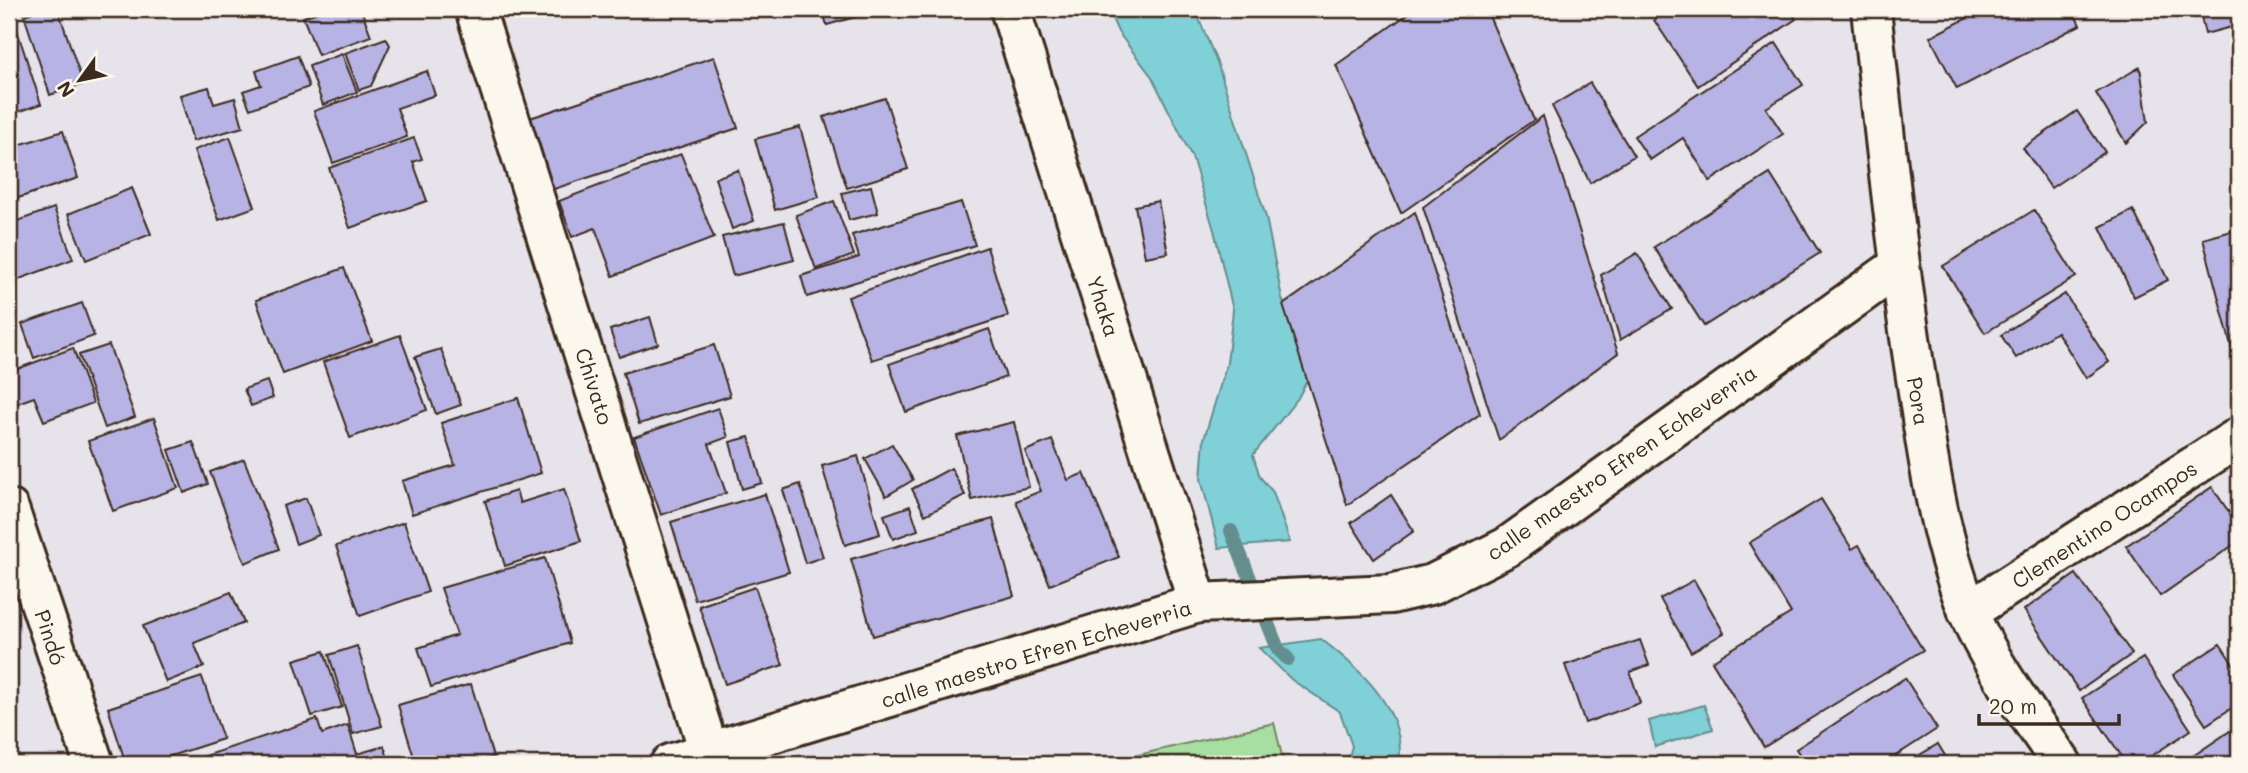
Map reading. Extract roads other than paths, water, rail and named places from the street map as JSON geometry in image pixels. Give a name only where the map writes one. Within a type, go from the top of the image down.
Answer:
[{"type":"street","name":"Chivato","points":[[475,9],[712,758]]},
{"type":"street","name":"Yhaka","points":[[1010,9],[1198,603]]},
{"type":"street","name":"Pora","points":[[1871,9],[1899,266],[1924,435],[1949,548],[1968,612],[2004,677],[2063,764]]},
{"type":"street","name":"calle maestro Efren Echeverria","points":[[670,764],[712,758],[1198,603],[1391,594],[1433,584],[1507,547],[1899,266]]},
{"type":"street","name":"Clementino Ocampos","points":[[1968,612],[2239,437]]},
{"type":"street","name":"Pindó","points":[[9,509],[94,764]]},
{"type":"water","points":[[1108,9],[1195,9],[1218,65],[1266,217],[1282,298],[1311,373],[1298,398],[1253,455],[1260,477],[1273,492],[1290,542],[1219,548],[1201,479],[1204,439],[1227,363],[1233,310],[1214,230],[1192,157],[1152,77],[1118,32]]},
{"type":"water","points":[[1321,639],[1365,677],[1378,692],[1396,726],[1400,744],[1399,764],[1347,764],[1352,746],[1340,712],[1292,680],[1259,648]]},
{"type":"water","points":[[1704,705],[1713,729],[1655,747],[1649,721]]},
{"type":"waterway","points":[[1231,531],[1278,649],[1288,659]]}]
